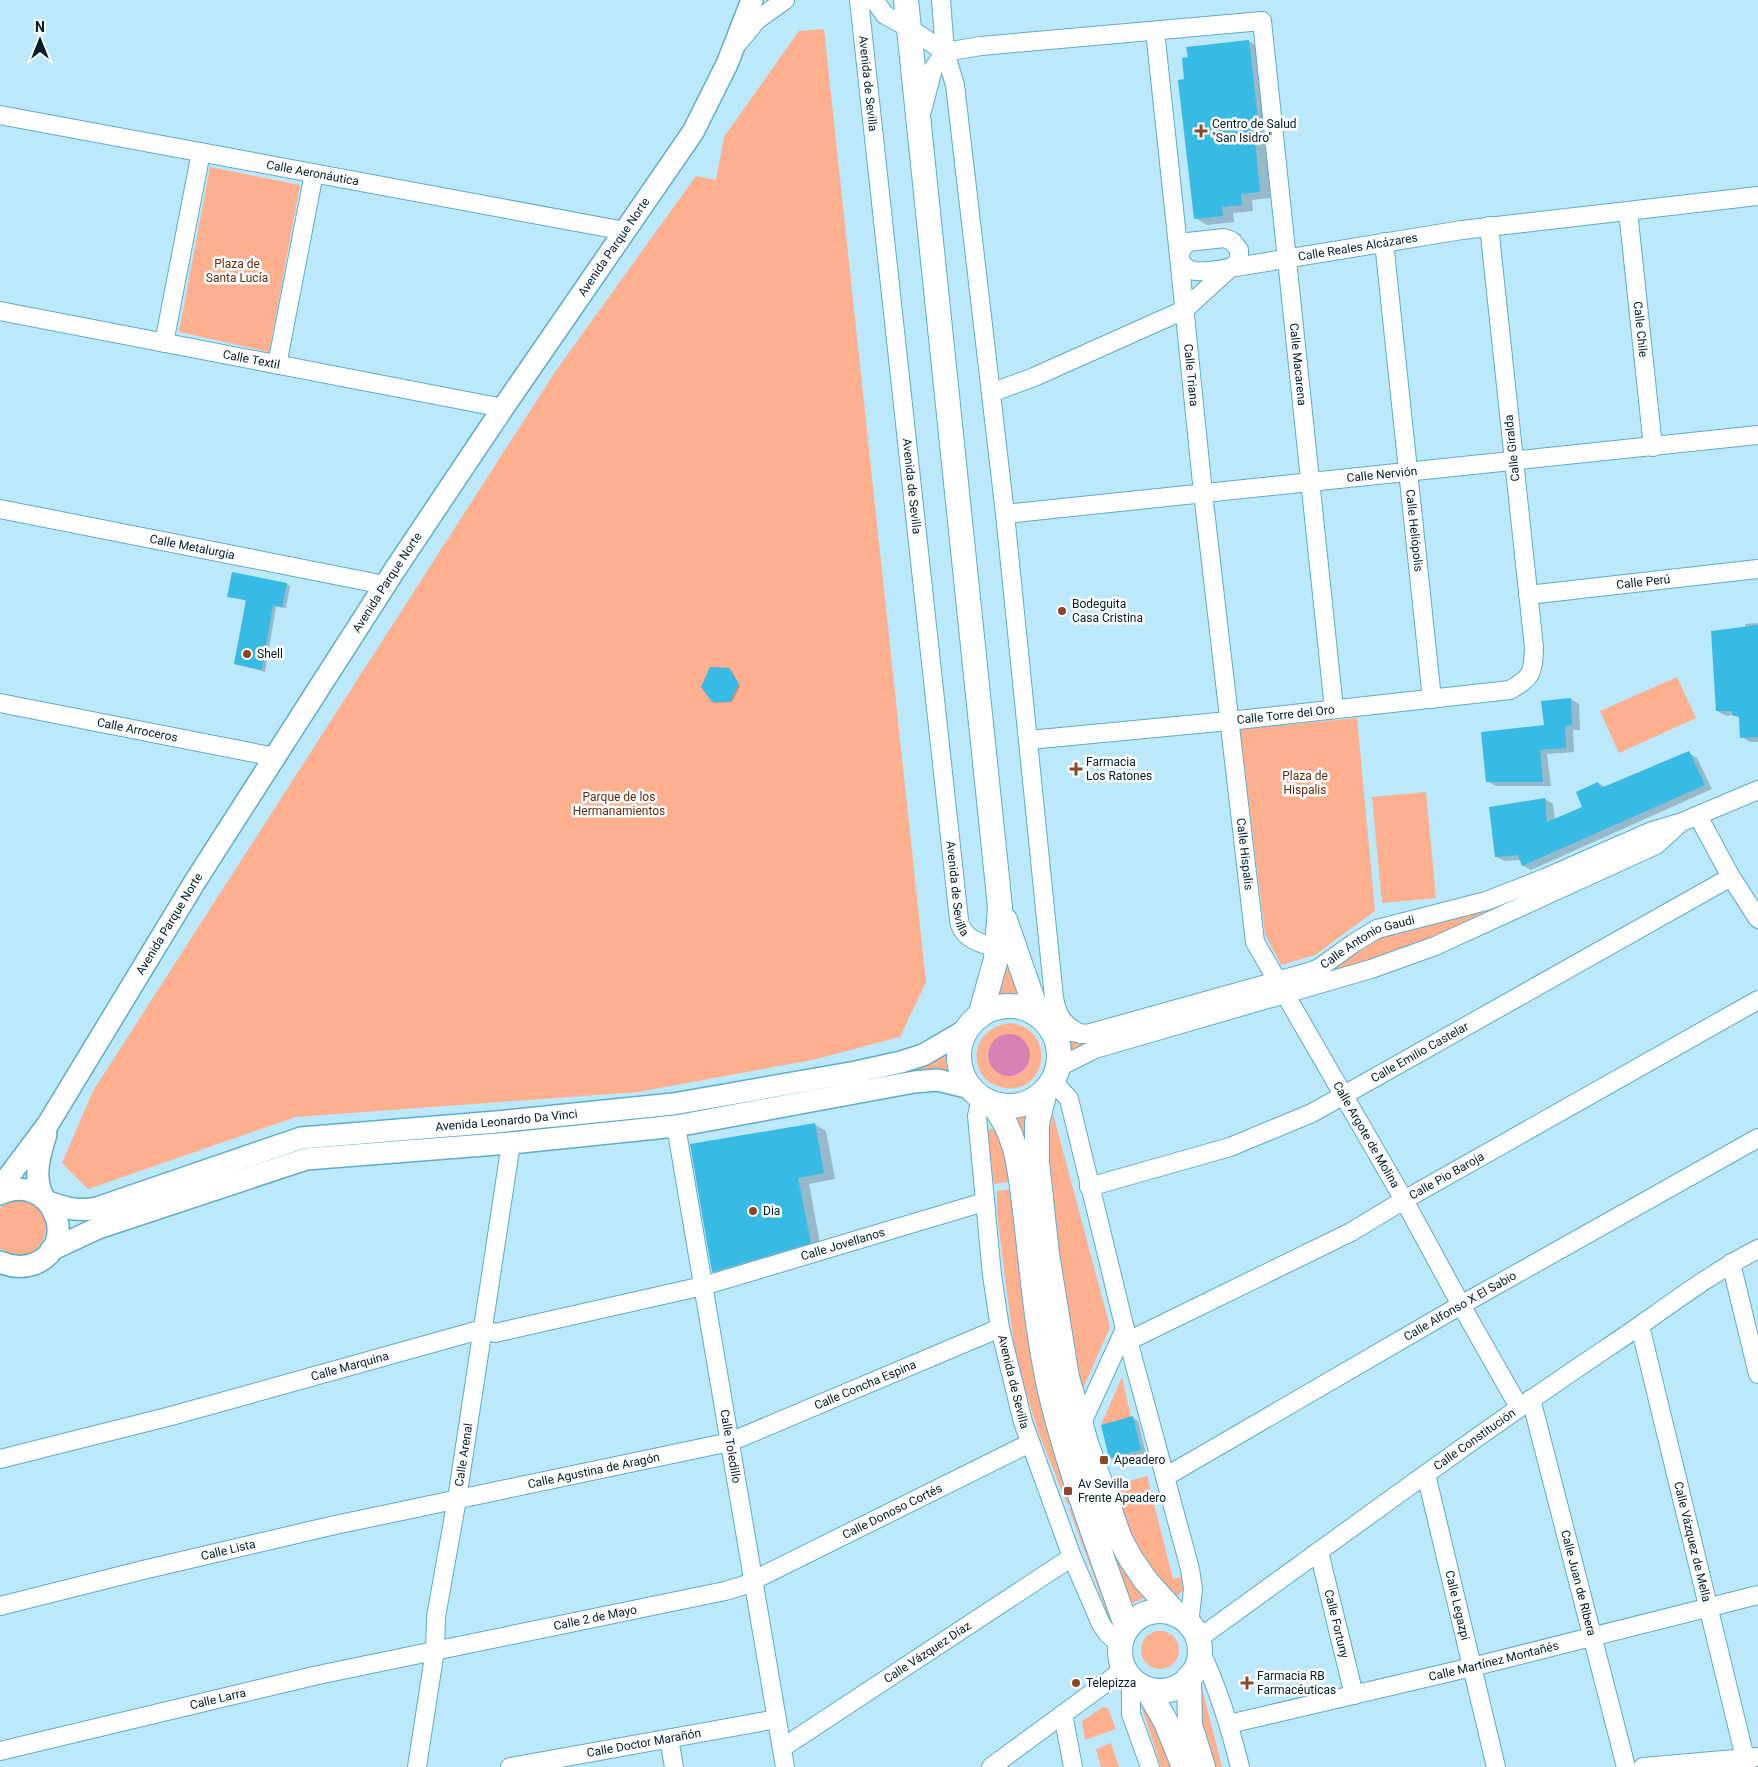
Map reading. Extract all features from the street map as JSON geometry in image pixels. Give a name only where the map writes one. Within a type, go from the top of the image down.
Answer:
[{"type":"main road","points":[[906,0],[1000,907],[998,948],[995,965],[973,1023],[960,1044],[959,1060],[963,1075],[980,1095],[1009,1106],[1022,1104],[1034,1099],[1058,1074]]},
{"type":"main road","points":[[1000,907],[1027,987],[1042,1019],[1054,1035],[1058,1048],[1058,1074],[1040,1107],[1036,1137],[1039,1183],[1068,1384],[1114,1526],[1126,1551],[1146,1581],[1191,1632],[1197,1664],[1182,1684],[1170,1689],[1157,1690],[1130,1660],[1136,1619],[1150,1613],[1166,1612],[1191,1632]]},
{"type":"main road","points":[[973,1023],[993,1009],[1008,1006],[1024,1008],[1042,1019]]},
{"type":"main road","name":"Avenida de Sevilla","points":[[980,1095],[996,1109],[1007,1128],[1018,1160],[1041,1340],[1050,1390],[1130,1660],[1166,1722],[1184,1767]]},
{"type":"main road","points":[[1189,1677],[1192,1733],[1203,1767]]},
{"type":"street","name":"Avenida Parque Norte","points":[[0,1188],[48,1124],[196,880],[385,585],[503,408],[693,132],[734,48],[752,0]]},
{"type":"street","points":[[734,48],[757,20],[785,0]]},
{"type":"street","points":[[858,0],[909,28],[945,52],[981,46],[1155,31]]},
{"type":"street","name":"Avenida de Sevilla","points":[[858,0],[959,920],[966,935],[983,944],[998,948]]},
{"type":"street","points":[[874,0],[885,15]]},
{"type":"street","points":[[942,0],[945,52],[955,85],[1005,514],[1054,998],[1059,1016],[1064,1023],[1081,1034]]},
{"type":"street","name":"Calle Macarena","points":[[1155,31],[1262,21],[1334,709]]},
{"type":"street","name":"Calle Triana","points":[[1155,31],[1202,493],[1229,721]]},
{"type":"street","points":[[918,128],[933,69],[945,52]]},
{"type":"street","name":"Calle Aeronáutica","points":[[0,115],[624,231]]},
{"type":"street","points":[[164,343],[201,152]]},
{"type":"street","points":[[277,365],[314,173]]},
{"type":"street","name":"Calle Reales Alcázares","points":[[1179,256],[1184,265],[1193,271],[1230,268],[1489,226],[1758,196]]},
{"type":"street","name":"Calle Chile","points":[[1628,211],[1653,446]]},
{"type":"street","name":"Calle Giralda","points":[[1489,226],[1534,648],[1533,669]]},
{"type":"street","points":[[991,393],[1034,377],[1184,310],[1238,261],[1240,254],[1236,245],[1227,238],[1188,242],[1180,250],[1179,256]]},
{"type":"street","name":"Calle Heliópolis","points":[[1384,242],[1432,699]]},
{"type":"street","name":"Calle Textil","points":[[0,311],[503,408]]},
{"type":"street","name":"Calle Nervión","points":[[1005,514],[1758,435]]},
{"type":"street","name":"Calle Metalurgia","points":[[0,509],[385,585]]},
{"type":"street","name":"Calle Perú","points":[[1528,595],[1758,569]]},
{"type":"street","name":"Calle Torre del Oro","points":[[1029,740],[1229,721],[1510,690],[1524,682],[1533,669]]},
{"type":"street","name":"Calle Arroceros","points":[[0,704],[275,757]]},
{"type":"street","name":"Calle Hispalis","points":[[1229,721],[1255,942],[1282,988]]},
{"type":"street","name":"Calle Antonio Gaudi","points":[[1058,1074],[1095,1049],[1282,988],[1319,968],[1369,933],[1384,926],[1486,901],[1545,878],[1652,831],[1690,819],[1758,790]]},
{"type":"street","points":[[1690,819],[1758,919]]},
{"type":"street","name":"Calle Antonio Gaudi","points":[[1081,1034],[1370,968],[1435,946],[1656,845],[1690,819]]},
{"type":"street","name":"Calle Emilio Castelar","points":[[1089,1187],[1230,1147],[1312,1113],[1731,877]]},
{"type":"street","points":[[1052,973],[1042,1019],[1081,1034]]},
{"type":"street","name":"Calle Argote de Molina","points":[[1282,988],[1404,1200],[1461,1306],[1525,1403]]},
{"type":"street","name":"Calle Pio Baroja","points":[[1126,1335],[1351,1232],[1404,1200],[1758,1000]]},
{"type":"street","name":"Avenida Leonardo Da Vinci","points":[[0,1194],[12,1189],[25,1189],[46,1200],[70,1209],[97,1208],[301,1138],[496,1122],[673,1104],[856,1072],[914,1058],[973,1023]]},
{"type":"street","points":[[1069,1100],[1058,1074],[1068,1070],[1066,1078],[1069,1100],[1089,1187],[1126,1335],[1192,1580],[1191,1632],[1214,1679],[1229,1724],[1240,1767]]},
{"type":"street","name":"Avenida Leonardo Da Vinci","points":[[22,1267],[38,1262],[51,1250],[90,1230],[306,1159],[511,1143],[676,1126],[914,1082],[937,1080],[980,1095]]},
{"type":"street","name":"Avenida de Sevilla","points":[[980,1095],[977,1116],[984,1202],[1000,1328],[1030,1442],[1072,1557],[1102,1627],[1130,1660],[1131,1714],[1150,1767]]},
{"type":"street","name":"Avenida Parque Norte","points":[[48,1124],[38,1168],[39,1184],[46,1200],[56,1214],[58,1228],[56,1242],[51,1250]]},
{"type":"street","name":"Calle Toledillo","points":[[676,1126],[785,1767]]},
{"type":"street","name":"Calle Alfonso X El Sabio","points":[[1165,1478],[1461,1306],[1758,1138]]},
{"type":"street","name":"Calle Arenal","points":[[417,1767],[435,1650],[436,1617],[457,1499],[511,1143]]},
{"type":"street","name":"Calle Jovellanos","points":[[703,1286],[984,1202]]},
{"type":"street","name":"Calle Constitución","points":[[1191,1632],[1319,1552],[1525,1403],[1731,1263],[1758,1249]]},
{"type":"street","points":[[0,1262],[22,1267]]},
{"type":"street","points":[[1731,1263],[1758,1374]]},
{"type":"street","points":[[0,1276],[22,1267]]},
{"type":"street","name":"Calle Marquina","points":[[0,1459],[170,1416],[483,1329],[495,1333],[703,1286]]},
{"type":"street","name":"Calle Vázquez de Mella","points":[[1640,1326],[1707,1606],[1750,1761]]},
{"type":"street","name":"Calle Concha Espina","points":[[730,1442],[1000,1328]]},
{"type":"street","points":[[1081,1426],[1126,1335]]},
{"type":"street","name":"Calle Juan de Ribera","points":[[1525,1403],[1626,1767]]},
{"type":"street","name":"Calle Agustina de Aragón","points":[[457,1499],[730,1442]]},
{"type":"street","name":"Calle Donoso Cortés","points":[[753,1580],[1030,1442]]},
{"type":"street","name":"Calle Legazpi","points":[[1426,1474],[1496,1767]]},
{"type":"street","name":"Calle Lista","points":[[0,1606],[190,1559],[457,1499]]},
{"type":"street","name":"Calle Fortuny","points":[[1319,1552],[1354,1695]]},
{"type":"street","name":"Calle Vázquez Díaz","points":[[782,1748],[1072,1557]]},
{"type":"street","name":"Calle 2 de Mayo","points":[[435,1650],[725,1591],[753,1580]]},
{"type":"street","name":"Calle Martínez Montañés","points":[[1229,1724],[1591,1638],[1707,1606],[1758,1595]]},
{"type":"street","name":"Calle Larra","points":[[0,1751],[318,1675],[435,1650]]},
{"type":"street","points":[[991,1767],[1118,1673],[1130,1660]]},
{"type":"street","points":[[1063,1714],[1073,1767]]},
{"type":"street","name":"Calle Doctor Marañón","points":[[514,1767],[777,1719]]},
{"type":"street","points":[[669,1739],[674,1767]]},
{"type":"street","points":[[1643,1767],[1750,1761]]},
{"type":"green space","name":"Parque de los Hermanamientos","points":[[824,29],[926,982],[900,1037],[812,1060],[638,1092],[296,1117],[88,1189],[62,1163],[93,1091],[555,372],[696,176],[716,180],[724,137],[799,31]]},
{"type":"green space","name":"Plaza de Santa Lucía","points":[[210,167],[300,185],[269,352],[179,332]]},
{"type":"green space","points":[[1677,677],[1696,718],[1619,753],[1600,711]]},
{"type":"green space","name":"Plaza de Hispalis","points":[[1357,718],[1375,911],[1315,955],[1281,965],[1265,934],[1240,729]]},
{"type":"green space","points":[[1426,792],[1436,898],[1382,903],[1372,797]]},
{"type":"green space","points":[[1542,885],[1545,890],[1424,944],[1328,976],[1325,971],[1383,935]]},
{"type":"green space","points":[[1007,959],[1025,1000],[1014,997],[998,999]]},
{"type":"green space","points":[[1011,1023],[1025,1028],[1035,1036],[1040,1048],[1041,1060],[1038,1071],[1031,1081],[1020,1087],[1006,1088],[993,1084],[984,1077],[978,1067],[979,1044],[986,1034],[996,1027]],"holes":[[[1006,1035],[1017,1037],[1026,1044],[1030,1054],[1028,1065],[1016,1075],[1001,1074],[990,1064],[988,1050],[1001,1037]]]},
{"type":"green space","points":[[1065,1038],[1089,1040],[1090,1044],[1067,1055]]},
{"type":"green space","points":[[953,1045],[951,1057],[954,1074],[861,1081],[902,1073],[915,1068]]},
{"type":"green space","points":[[1031,1110],[1030,1150],[1008,1114],[1020,1114]]},
{"type":"green space","points":[[1053,1114],[1110,1327],[1081,1393],[1049,1196],[1047,1164],[1049,1130]]},
{"type":"green space","points":[[997,1128],[1013,1181],[994,1184],[987,1130]]},
{"type":"green space","points":[[1014,1189],[1073,1501],[1067,1504],[1038,1431],[1016,1359],[997,1212],[997,1191]]},
{"type":"green space","points":[[19,1200],[35,1205],[43,1214],[46,1226],[44,1238],[37,1248],[27,1255],[14,1256],[0,1248],[0,1208],[7,1203]]},
{"type":"green space","points":[[1122,1377],[1131,1417],[1101,1425]]},
{"type":"green space","points":[[1147,1476],[1173,1579],[1181,1577],[1184,1589],[1177,1596],[1171,1594],[1138,1554],[1115,1493],[1119,1484]]},
{"type":"green space","points":[[1074,1506],[1115,1615],[1109,1618],[1069,1508]]},
{"type":"green space","points":[[1109,1542],[1146,1597],[1131,1604]]},
{"type":"green space","points":[[1160,1631],[1174,1636],[1179,1650],[1174,1664],[1160,1669],[1146,1664],[1141,1650],[1146,1636]]},
{"type":"green space","points":[[1202,1688],[1222,1767],[1213,1767],[1205,1738],[1200,1708]]},
{"type":"green space","points":[[1145,1703],[1174,1767],[1161,1767],[1141,1705]]},
{"type":"green space","points":[[1103,1707],[1108,1708],[1116,1729],[1085,1740],[1082,1721]]},
{"type":"green space","points":[[1111,1743],[1119,1767],[1101,1767],[1096,1749]]},
{"type":"shaded area","points":[[1009,1034],[1024,1040],[1030,1055],[1024,1070],[1009,1076],[994,1070],[988,1055],[994,1040]]},
{"type":"building","name":"Centro de Salud \"San Isidro\"","points":[[1249,40],[1258,120],[1253,120],[1260,192],[1241,194],[1242,205],[1222,207],[1223,216],[1194,219],[1178,80],[1184,79],[1182,58],[1188,57],[1186,47]]},
{"type":"building","points":[[232,572],[287,583],[282,607],[273,605],[262,670],[234,664],[246,600],[227,597]]},
{"type":"building","points":[[1758,625],[1758,737],[1740,738],[1739,716],[1733,716],[1732,711],[1716,711],[1711,631]]},
{"type":"building","points":[[710,667],[729,668],[739,684],[730,702],[712,702],[701,687]]},
{"type":"building","points":[[1571,698],[1572,725],[1565,726],[1566,748],[1540,750],[1543,782],[1486,782],[1481,732],[1544,725],[1541,701]]},
{"type":"building","points":[[1689,751],[1705,785],[1522,866],[1518,855],[1495,857],[1489,807],[1545,798],[1547,822],[1582,807],[1576,792],[1598,782],[1601,788]]},
{"type":"building","name":"Dia","points":[[815,1123],[824,1173],[798,1178],[811,1243],[712,1272],[690,1144]]},
{"type":"building","points":[[1133,1416],[1141,1450],[1109,1458],[1101,1425]]},
{"type":"place","name":"Centro de Salud \"San Isidro\"","points":[[1201,131]]},
{"type":"place","name":"Bodeguita Casa Cristina","points":[[1062,611]]},
{"type":"place","name":"Shell","points":[[247,654]]},
{"type":"place","name":"Farmacia Los Ratones","points":[[1076,769]]},
{"type":"place","name":"Dia","points":[[753,1211]]},
{"type":"place","name":"Apeadero","points":[[1104,1460]]},
{"type":"place","name":"Av Sevilla Frente Apeadero","points":[[1068,1491]]},
{"type":"place","name":"Telepizza","points":[[1076,1683]]},
{"type":"place","name":"Farmacia RB Farmacéuticas","points":[[1247,1683]]}]
